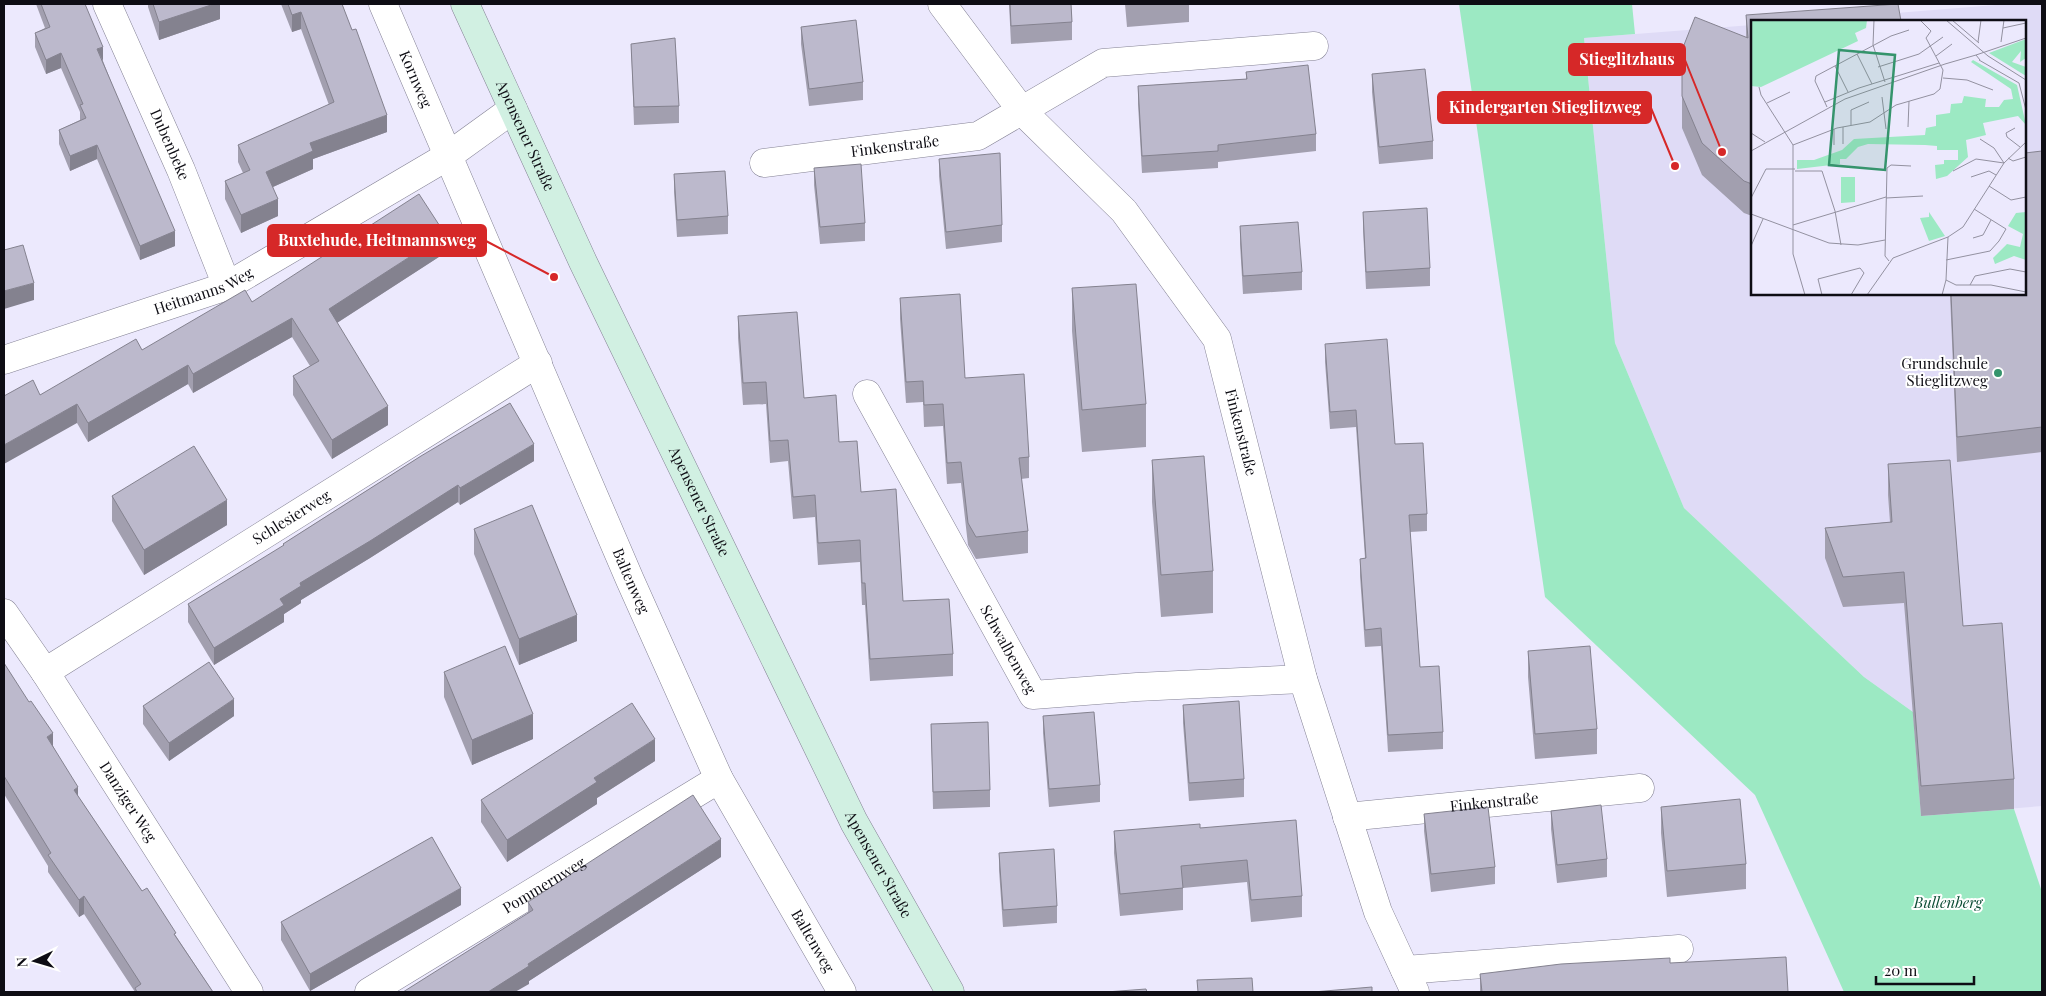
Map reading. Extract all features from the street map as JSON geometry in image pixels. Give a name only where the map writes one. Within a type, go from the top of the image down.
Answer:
[{"type":"main road","name":"Apensener Straße","points":[[464,4],[583,262],[854,822],[950,992]]},
{"type":"street","name":"Dubenbeke","points":[[107,4],[181,170],[227,286]]},
{"type":"street","name":"Kornweg","points":[[383,4],[448,156]]},
{"type":"street","name":"Finkenstraße","points":[[942,4],[1022,111],[1124,211],[1217,339],[1303,679],[1378,912],[1410,981],[1679,949]]},
{"type":"street","name":"Finkenstraße","points":[[764,163],[978,136],[1104,63],[1314,46]]},
{"type":"street","name":"Heitmanns Weg","points":[[4,360],[39,350],[227,286],[448,156],[513,109]]},
{"type":"street","name":"Baltenweg","points":[[448,156],[630,580],[719,778],[842,992]]},
{"type":"street","name":"Schlesierweg","points":[[45,672],[538,363]]},
{"type":"street","name":"Schwalbenweg","points":[[868,394],[1032,695],[1137,687],[1303,679]]},
{"type":"street","name":"Danziger Weg","points":[[4,614],[45,672],[249,992]]},
{"type":"street","name":"Pommernweg","points":[[369,992],[719,778]]},
{"type":"street","name":"Finkenstraße","points":[[1347,817],[1640,788]]},
{"type":"shaded area","points":[[2008,4],[2042,4],[2042,806],[1921,816],[1913,712],[1864,677],[1684,508],[1615,343],[1584,38],[1751,25],[1751,295],[2026,295],[2026,20],[1809,20]]},
{"type":"green space","name":"Bullenberg","points":[[1459,4],[1632,4],[1635,34],[1584,38],[1615,343],[1684,508],[1864,677],[1913,712],[1921,816],[2014,809],[2042,892],[2042,992],[1844,992],[1755,795],[1545,597]]},
{"type":"building","points":[[41,4],[85,4],[103,47],[97,49],[175,231],[140,246],[97,145],[70,156],[59,130],[86,118],[80,105],[83,104],[61,53],[46,60],[35,33],[50,27]]},
{"type":"building","points":[[153,4],[214,4],[159,22]]},
{"type":"building","points":[[288,4],[342,4],[352,30],[356,29],[387,115],[310,143],[313,151],[266,172],[278,199],[241,215],[225,181],[250,170],[238,145],[334,102],[301,12],[292,15]]},
{"type":"building","points":[[1010,4],[1071,4],[1072,22],[1011,26]]},
{"type":"building","points":[[1898,4],[1901,20],[1751,20],[1751,184],[1744,181],[1702,143],[1682,96],[1682,50],[1695,17],[1748,38],[1746,15]]},
{"type":"building","points":[[856,20],[863,82],[809,89],[801,27]]},
{"type":"building","points":[[675,38],[679,106],[634,107],[631,44]]},
{"type":"building","points":[[1308,65],[1316,134],[1218,145],[1218,151],[1142,156],[1138,86],[1247,79],[1246,72]]},
{"type":"building","points":[[1425,69],[1433,141],[1379,147],[1372,74]]},
{"type":"building","name":"Grundschule Stieglitzweg","points":[[2042,151],[2042,427],[1957,437],[1951,295],[2026,295],[2026,153]]},
{"type":"building","points":[[1000,153],[1002,225],[946,232],[939,159]]},
{"type":"building","points":[[861,164],[865,223],[820,227],[814,168]]},
{"type":"building","points":[[725,171],[728,216],[677,220],[674,174]]},
{"type":"building","points":[[419,194],[445,234],[329,309],[388,406],[332,440],[293,376],[319,361],[292,318],[193,374],[188,365],[88,423],[77,404],[4,445],[4,396],[33,380],[40,395],[136,339],[142,350],[245,290],[252,302]]},
{"type":"building","points":[[1427,208],[1430,268],[1366,272],[1363,212]]},
{"type":"building","points":[[1298,222],[1302,272],[1243,276],[1240,226]]},
{"type":"building","points":[[23,245],[34,283],[4,291],[4,250]]},
{"type":"building","points":[[1136,284],[1146,404],[1082,410],[1072,288]]},
{"type":"building","points":[[960,294],[965,378],[1024,374],[1029,457],[1019,458],[1028,531],[976,537],[968,523],[961,462],[947,463],[943,404],[924,405],[923,381],[906,382],[900,298]]},
{"type":"building","points":[[797,312],[804,398],[836,395],[839,442],[857,441],[861,492],[896,489],[903,601],[949,599],[953,654],[870,659],[865,583],[862,583],[860,540],[818,543],[815,495],[793,497],[788,440],[770,441],[766,382],[743,383],[738,316]]},
{"type":"building","points":[[1387,339],[1395,444],[1423,443],[1427,514],[1409,515],[1420,667],[1439,666],[1443,732],[1388,735],[1381,628],[1365,630],[1360,559],[1366,558],[1356,410],[1330,412],[1325,344]]},
{"type":"building","points":[[510,403],[534,444],[460,488],[458,485],[300,583],[301,586],[280,599],[284,605],[214,648],[188,604],[284,545],[421,456]]},
{"type":"building","points":[[194,446],[227,500],[144,550],[112,496]]},
{"type":"building","points":[[1204,456],[1213,571],[1161,575],[1152,460]]},
{"type":"building","points":[[1950,460],[1963,626],[2002,623],[2014,779],[1921,786],[1904,572],[1843,577],[1825,528],[1892,522],[1888,464]]},
{"type":"building","points":[[532,505],[577,615],[519,639],[474,529]]},
{"type":"building","points":[[505,646],[533,714],[472,740],[444,672]]},
{"type":"building","points":[[1590,646],[1597,729],[1535,734],[1528,651]]},
{"type":"building","points":[[209,662],[234,699],[169,743],[143,706]]},
{"type":"building","points":[[4,663],[29,702],[31,701],[53,733],[47,737],[78,787],[74,790],[142,891],[147,888],[176,933],[174,934],[213,992],[137,992],[135,988],[141,984],[84,896],[79,900],[48,855],[51,853],[4,776]]},
{"type":"building","points":[[1239,701],[1244,779],[1189,783],[1183,705]]},
{"type":"building","points":[[632,703],[655,739],[594,778],[597,782],[507,840],[481,800]]},
{"type":"building","points":[[1094,712],[1100,785],[1049,789],[1043,716]]},
{"type":"building","points":[[988,722],[990,790],[933,792],[931,724]]},
{"type":"building","points":[[693,795],[721,839],[488,992],[403,992],[533,910],[528,902]]},
{"type":"building","points":[[1740,799],[1746,864],[1667,871],[1661,807]]},
{"type":"building","points":[[1601,805],[1607,859],[1557,865],[1551,811]]},
{"type":"building","points":[[1488,807],[1495,867],[1431,874],[1424,814]]},
{"type":"building","points":[[1296,820],[1302,896],[1251,900],[1247,860],[1181,866],[1183,888],[1120,894],[1114,831],[1200,824],[1200,828]]},
{"type":"building","points":[[432,837],[461,888],[310,974],[281,922]]},
{"type":"building","points":[[1054,849],[1057,906],[1003,910],[999,853]]},
{"type":"building","points":[[1786,957],[1788,992],[1482,992],[1480,974],[1561,964],[1670,958],[1670,963]]},
{"type":"building","points":[[1252,978],[1253,992],[1198,992],[1197,980]]},
{"type":"building","points":[[1372,987],[1372,992],[1313,992]]},
{"type":"building","points":[[1146,989],[1147,992],[1106,992]]},
{"type":"place","name":"Stieglitzhaus","points":[[1722,152]]},
{"type":"place","name":"Kindergarten Stieglitzweg","points":[[1675,166]]},
{"type":"place","name":"Buxtehude, Heitmannsweg","points":[[554,277]]},
{"type":"place","name":"Grundschule Stieglitzweg","points":[[1998,373]]}]
